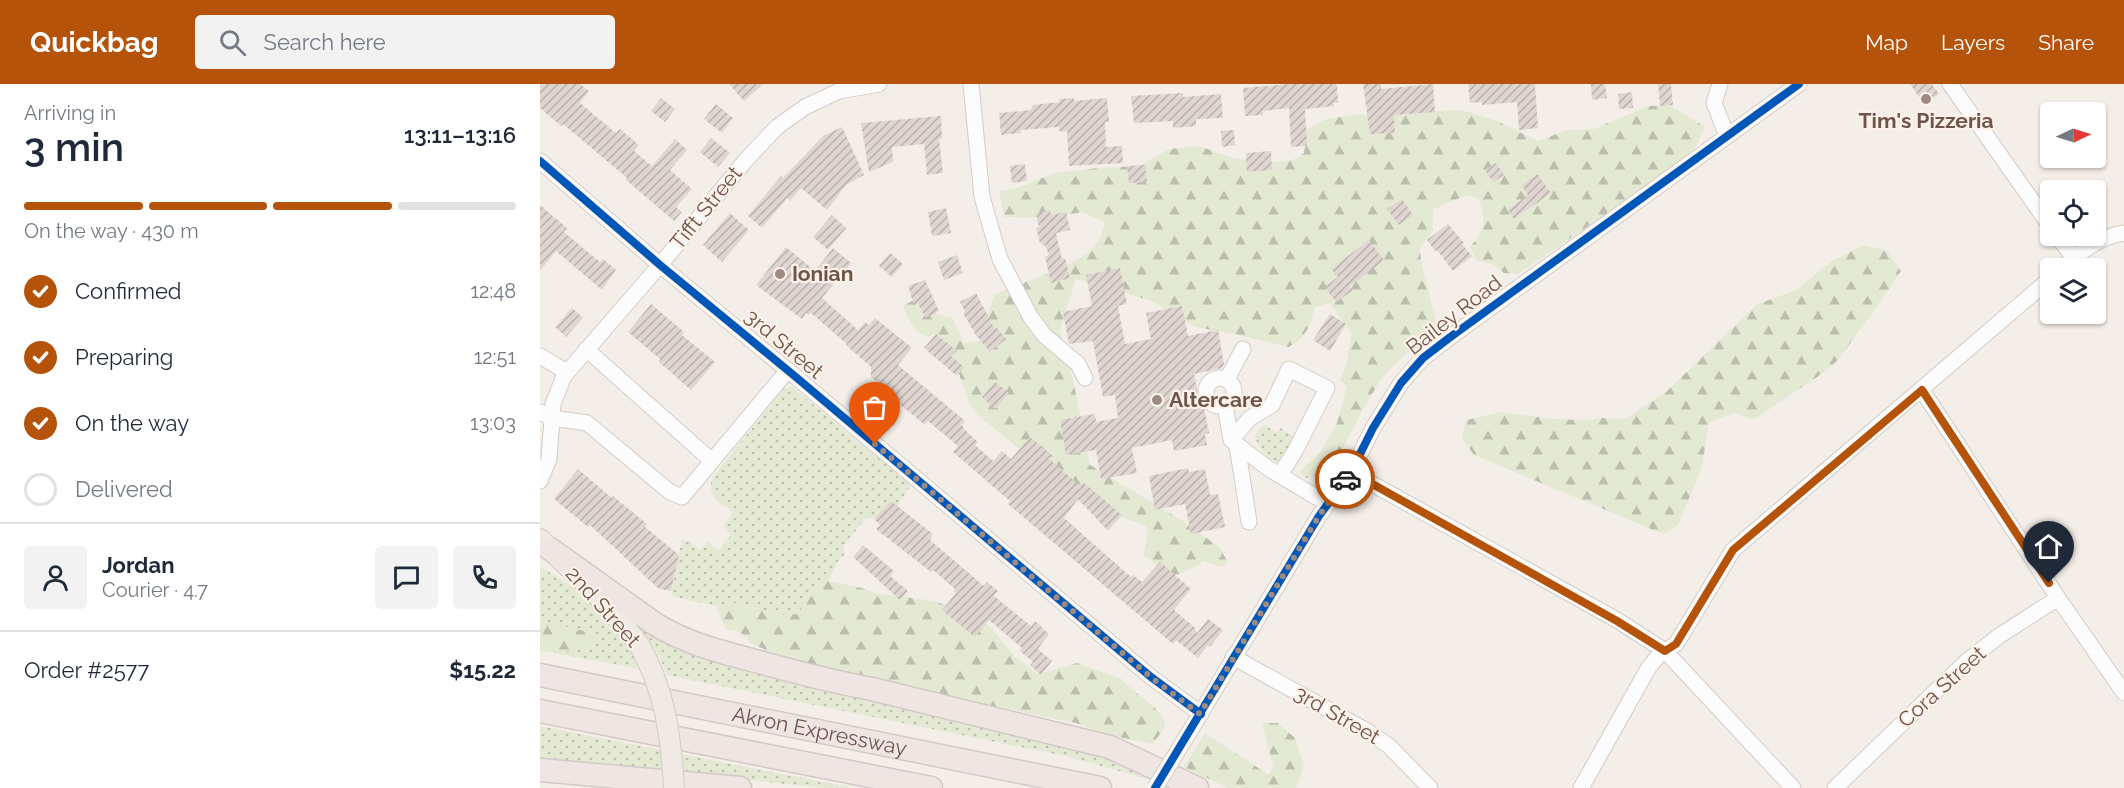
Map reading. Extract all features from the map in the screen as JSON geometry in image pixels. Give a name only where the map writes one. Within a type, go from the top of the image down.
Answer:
[{"type":"highway","points":[[543,549],[554,566],[606,604]]},
{"type":"highway","points":[[543,549],[671,634],[699,646],[837,683],[872,689],[1110,747],[1197,788]]},
{"type":"highway","name":"Akron Expressway","points":[[540,675],[1100,788]]},
{"type":"highway","name":"Akron Expressway","points":[[540,711],[932,788]]},
{"type":"highway","points":[[540,770],[740,788]]},
{"type":"main road","name":"2nd Street","points":[[606,604],[638,643],[649,662],[666,713],[674,788]]},
{"type":"street","name":"Tifft Street","points":[[540,481],[549,459],[546,415],[567,372],[660,265],[753,152],[777,127],[805,107],[851,88],[879,84]]},
{"type":"street","points":[[971,84],[979,174],[987,220],[1000,260],[1030,316],[1044,335],[1078,364],[1085,378]]},
{"type":"street","points":[[1720,84],[1714,103],[1727,136]]},
{"type":"street","name":"Bailey Road","points":[[1155,788],[1233,657],[1328,504],[1351,472],[1373,428],[1401,383],[1424,358],[1799,84]]},
{"type":"street","points":[[1950,84],[2040,212]]},
{"type":"street","name":"3rd Street","points":[[540,161],[660,265],[788,370],[1152,678],[1197,720]]},
{"type":"street","points":[[2065,246],[2074,258],[2103,238],[2124,233]]},
{"type":"street","points":[[1581,788],[1649,667],[1665,651],[1676,644],[1733,550],[2040,288]]},
{"type":"street","points":[[586,349],[712,460]]},
{"type":"street","points":[[1227,379],[1243,349]]},
{"type":"street","points":[[540,356],[567,372]]},
{"type":"street","points":[[1234,442],[1250,418],[1272,405],[1289,369],[1327,388],[1280,475]]},
{"type":"street","points":[[546,415],[587,423],[670,492],[682,497],[788,370]]},
{"type":"street","points":[[1218,377],[1227,379],[1233,386],[1234,395],[1225,405],[1212,403],[1206,391],[1213,379],[1218,377]]},
{"type":"street","points":[[1922,390],[2058,598],[2124,693]]},
{"type":"street","points":[[1225,405],[1249,522]]},
{"type":"street","points":[[1234,442],[1280,475],[1328,504]]},
{"type":"street","points":[[1351,472],[1617,621],[1665,651],[1785,785]]},
{"type":"street","name":"Cora Street","points":[[1834,788],[1966,662],[2000,636],[2058,598]]},
{"type":"street","name":"3rd Street","points":[[1233,657],[1367,731],[1389,746],[1430,788]]},
{"type":"green space","points":[[1670,105],[1705,127],[1689,157],[1518,274],[1504,273],[1491,263],[1477,261],[1470,247],[1483,225],[1479,199],[1467,195],[1433,209],[1433,231],[1420,248],[1421,261],[1438,329],[1385,375],[1324,476],[1306,478],[1299,472],[1321,451],[1336,426],[1347,387],[1340,380],[1347,362],[1351,333],[1330,303],[1315,307],[1307,330],[1289,347],[1195,327],[1152,301],[1076,279],[1060,330],[1074,384],[1090,465],[1183,521],[1219,547],[1228,562],[1222,567],[1204,561],[1183,573],[1172,576],[1143,555],[1147,540],[1147,526],[1082,504],[981,418],[970,405],[957,368],[936,333],[929,337],[920,333],[910,321],[903,306],[912,301],[918,302],[939,315],[952,317],[964,343],[990,339],[987,315],[995,294],[1049,273],[1077,259],[1088,252],[1101,236],[1105,222],[1082,212],[1050,218],[1004,217],[999,191],[1016,188],[1055,173],[1139,166],[1169,149],[1199,146],[1233,158],[1265,163],[1293,160],[1304,153],[1306,130],[1324,120],[1351,115],[1461,110],[1497,121],[1538,141],[1567,130],[1594,129],[1648,106]]},
{"type":"green space","points":[[1864,245],[1887,251],[1901,271],[1871,315],[1838,360],[1826,371],[1753,420],[1735,413],[1709,422],[1702,467],[1678,525],[1663,534],[1474,455],[1462,439],[1466,420],[1501,412],[1553,419],[1625,419],[1666,392],[1756,305],[1796,290],[1832,261]]},
{"type":"green space","points":[[791,386],[911,485],[897,507],[891,501],[874,519],[866,518],[843,546],[845,554],[838,561],[828,581],[813,588],[798,614],[784,615],[735,603],[716,606],[671,596],[682,539],[686,542],[688,540],[700,550],[708,542],[718,551],[731,535],[723,527],[733,512],[712,494],[713,477],[784,388]]},
{"type":"green space","points":[[1265,425],[1277,433],[1281,428],[1296,439],[1279,464],[1263,451],[1256,440],[1259,430]]},
{"type":"green space","points":[[540,567],[571,586],[609,619],[640,669],[540,650]]},
{"type":"green space","points":[[828,581],[862,588],[874,593],[935,601],[960,611],[990,626],[1014,656],[1038,674],[1077,663],[1119,678],[1154,707],[1164,718],[1165,728],[1152,744],[1101,733],[1076,723],[930,693],[780,657],[751,643],[736,630],[726,630],[716,606],[734,603],[784,615],[798,614],[813,588]]},
{"type":"green space","points":[[540,620],[592,633],[592,645],[566,652],[540,650]]},
{"type":"green space","points":[[638,625],[1092,749],[1180,788],[1065,756],[667,675],[657,652]]},
{"type":"green space","points":[[1262,723],[1278,723],[1295,738],[1304,765],[1296,788],[1228,788],[1184,767],[1205,733],[1269,775],[1273,766]]},
{"type":"green space","points":[[540,726],[853,788],[823,788],[540,761]]},
{"type":"building","points":[[540,84],[580,84],[589,91],[580,103],[616,133],[620,129],[639,145],[634,151],[652,166],[675,139],[687,150],[670,170],[692,189],[676,207],[682,212],[674,221],[563,124],[561,126],[540,108]]},
{"type":"building","points":[[729,84],[764,84],[744,101]]},
{"type":"building","points":[[1289,84],[1335,84],[1337,86],[1338,103],[1334,103],[1334,106],[1305,109],[1307,146],[1291,147],[1289,108],[1263,111],[1263,115],[1245,116],[1243,88]]},
{"type":"building","points":[[1363,84],[1381,84],[1381,89],[1433,84],[1435,112],[1394,115],[1395,133],[1370,134]]},
{"type":"building","points":[[1468,84],[1535,84],[1538,128],[1519,130],[1517,102],[1482,105],[1482,102],[1470,103]]},
{"type":"building","points":[[1591,84],[1605,84],[1607,98],[1592,100]]},
{"type":"building","points":[[1658,84],[1671,84],[1673,105],[1660,106]]},
{"type":"building","name":"Tim's Pizzeria","points":[[1910,84],[1932,84],[1939,94],[1924,104]]},
{"type":"building","points":[[1632,92],[1633,108],[1619,109],[1618,94]]},
{"type":"building","points":[[1183,93],[1183,97],[1221,94],[1223,118],[1196,119],[1196,126],[1173,128],[1173,121],[1134,123],[1131,96]]},
{"type":"building","points":[[661,98],[675,109],[665,122],[651,111]]},
{"type":"building","points":[[1074,98],[1074,101],[1107,98],[1109,122],[1105,122],[1106,147],[1122,146],[1123,163],[1069,166],[1067,131],[1059,131],[1059,127],[1021,130],[1021,133],[1001,135],[999,113],[1031,110],[1033,105]]},
{"type":"building","points":[[716,104],[733,118],[722,133],[704,119]]},
{"type":"building","points":[[941,116],[942,139],[939,139],[943,173],[927,175],[924,144],[892,147],[893,162],[869,172],[861,123]]},
{"type":"building","points":[[842,127],[864,175],[846,185],[827,210],[801,188],[790,201],[787,198],[762,228],[748,216],[781,176],[783,178],[823,136]]},
{"type":"building","points":[[1234,130],[1235,145],[1222,147],[1221,131]]},
{"type":"building","points":[[711,138],[730,153],[718,167],[700,152]]},
{"type":"building","points":[[1271,151],[1272,170],[1247,172],[1246,153]]},
{"type":"building","points":[[1496,163],[1504,175],[1493,182],[1485,170]]},
{"type":"building","points":[[1025,164],[1027,181],[1012,183],[1010,166]]},
{"type":"building","points":[[1145,165],[1147,182],[1129,183],[1127,166]]},
{"type":"building","points":[[1537,174],[1551,193],[1514,219],[1508,210],[1528,195],[1522,185]]},
{"type":"building","points":[[1402,199],[1413,215],[1399,225],[1387,209]]},
{"type":"building","points":[[540,205],[567,228],[564,232],[600,262],[603,259],[616,270],[602,290],[556,251],[540,271]]},
{"type":"building","points":[[946,208],[951,233],[932,236],[928,212]]},
{"type":"building","points":[[1050,210],[1051,215],[1066,212],[1070,230],[1056,233],[1062,259],[1065,258],[1070,278],[1051,283],[1045,257],[1049,255],[1045,245],[1042,246],[1040,243],[1036,228],[1039,227],[1036,213]]},
{"type":"building","points":[[730,213],[749,230],[722,262],[703,245]]},
{"type":"building","points":[[832,215],[846,228],[828,250],[813,237]]},
{"type":"building","points":[[1448,224],[1472,256],[1453,271],[1427,240]]},
{"type":"building","points":[[1369,240],[1384,260],[1350,286],[1353,290],[1336,302],[1325,287],[1338,277],[1331,269]]},
{"type":"building","points":[[786,247],[815,271],[833,248],[851,263],[822,298],[858,330],[865,322],[869,325],[875,318],[912,348],[898,365],[965,421],[961,425],[963,428],[978,442],[975,445],[993,461],[1002,451],[1011,459],[1030,437],[1054,457],[1048,458],[1080,486],[1083,482],[1122,515],[1108,531],[1078,499],[1064,518],[1131,577],[1133,575],[1142,582],[1160,562],[1191,589],[1174,610],[1194,627],[1197,633],[1208,619],[1223,630],[1210,647],[1208,645],[1198,658],[1176,640],[1173,644],[1008,504],[1010,501],[953,452],[958,446],[928,421],[925,425],[886,393],[888,391],[871,377],[871,367],[811,313],[809,315],[806,313],[802,319],[756,285]]},
{"type":"building","points":[[890,253],[903,264],[892,277],[879,266]]},
{"type":"building","points":[[957,255],[963,273],[944,280],[938,262]]},
{"type":"building","name":"Altercare","points":[[1120,268],[1127,304],[1118,306],[1125,344],[1151,339],[1146,313],[1182,306],[1188,336],[1218,330],[1224,364],[1222,368],[1194,374],[1200,403],[1203,402],[1209,433],[1205,434],[1207,445],[1174,451],[1172,440],[1132,448],[1137,473],[1101,479],[1096,450],[1066,455],[1060,420],[1095,414],[1096,422],[1118,418],[1115,395],[1103,397],[1093,341],[1069,344],[1063,312],[1092,306],[1086,275]]},
{"type":"building","points":[[925,280],[939,311],[926,318],[918,303],[914,305],[908,286]]},
{"type":"building","points":[[976,293],[994,328],[996,327],[1006,339],[990,352],[976,335],[963,313],[965,312],[960,302]]},
{"type":"building","points":[[651,304],[684,332],[682,335],[715,362],[691,390],[659,362],[660,359],[628,332]]},
{"type":"building","points":[[572,308],[583,318],[566,337],[555,327]]},
{"type":"building","points":[[1330,314],[1346,324],[1330,351],[1313,340]]},
{"type":"building","points":[[936,334],[957,351],[951,356],[964,367],[957,376],[924,348]]},
{"type":"building","points":[[995,382],[1009,393],[995,409],[982,397]]},
{"type":"building","points":[[1188,468],[1189,472],[1205,469],[1210,495],[1218,494],[1225,527],[1191,534],[1185,504],[1155,510],[1149,476]]},
{"type":"building","points":[[578,469],[647,524],[645,527],[679,555],[671,591],[659,589],[590,525],[588,527],[554,499]]},
{"type":"building","points":[[891,501],[933,534],[930,540],[984,586],[987,582],[998,591],[994,596],[1031,626],[1035,621],[1049,634],[1038,649],[1052,661],[1041,675],[1030,665],[1033,662],[1020,651],[1022,648],[989,620],[975,637],[942,610],[956,593],[955,589],[933,570],[931,572],[876,529],[880,525],[874,519]]},
{"type":"building","points":[[863,545],[894,571],[890,576],[908,591],[900,600],[853,557]]},
{"type":"cycle path","points":[[1155,788],[1319,516],[1351,472],[1373,428],[1401,383],[1423,358],[1799,84]]},
{"type":"cycle path","points":[[540,161],[660,265],[1151,677],[1201,714]]},
{"type":"way so far","points":[[875,444],[1152,678],[1200,714],[1319,516],[1345,479]]},
{"type":"place","name":"Tim's Pizzeria","points":[[1926,99]]},
{"type":"place","name":"Ionian","points":[[780,274]]},
{"type":"place","name":"Altercare","points":[[1157,400]]},
{"type":"route","points":[[1345,479],[1351,472],[1617,621],[1665,651],[1676,644],[1733,550],[1922,390],[2049,583]]}]
